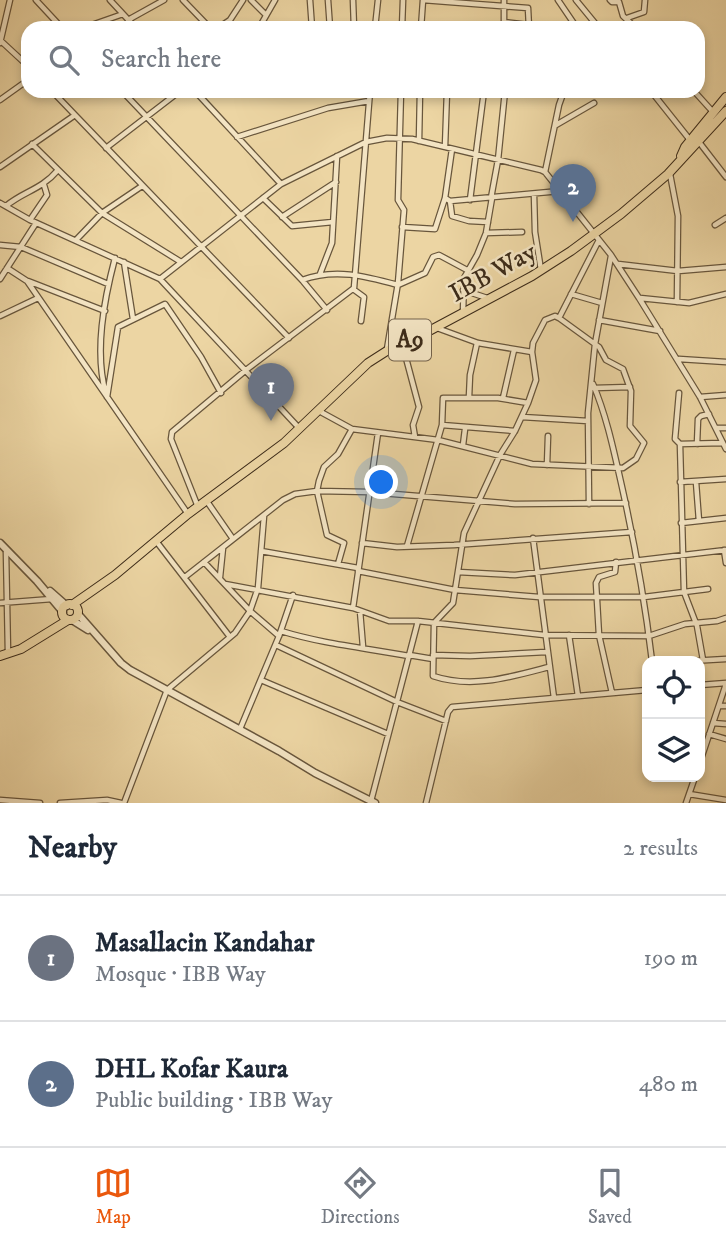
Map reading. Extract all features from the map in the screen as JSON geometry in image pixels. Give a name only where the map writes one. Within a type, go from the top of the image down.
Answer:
[{"type":"highway","points":[[694,141],[726,97]]},
{"type":"highway","name":"IBB Way","points":[[70,613],[188,514],[284,443],[359,370],[387,350],[491,299],[596,237],[669,173],[694,141],[726,111]]},
{"type":"highway","name":"A9","points":[[4,655],[38,638],[70,613]]},
{"type":"street","points":[[10,0],[1,42],[21,60]]},
{"type":"street","points":[[36,0],[56,21]]},
{"type":"street","points":[[110,0],[128,20],[164,0]]},
{"type":"street","points":[[183,0],[203,21]]},
{"type":"street","points":[[228,21],[243,0]]},
{"type":"street","points":[[251,0],[263,13]]},
{"type":"street","points":[[261,21],[263,13],[275,0]]},
{"type":"street","points":[[310,0],[312,21]]},
{"type":"street","points":[[328,0],[330,21]]},
{"type":"street","points":[[354,0],[354,21]]},
{"type":"street","points":[[376,21],[378,0]]},
{"type":"street","points":[[402,21],[403,0]]},
{"type":"street","points":[[422,21],[423,0],[504,3],[528,8],[529,21]]},
{"type":"street","points":[[558,0],[573,21]]},
{"type":"street","points":[[584,0],[577,2],[592,21]]},
{"type":"street","points":[[610,0],[619,2],[621,13],[629,21]]},
{"type":"street","points":[[626,18],[644,12],[645,0]]},
{"type":"street","points":[[504,3],[504,21]]},
{"type":"street","points":[[103,21],[123,14]]},
{"type":"street","points":[[0,100],[21,85]]},
{"type":"street","points":[[59,98],[289,338]]},
{"type":"street","points":[[129,98],[302,280],[327,310]]},
{"type":"street","points":[[107,148],[171,98]]},
{"type":"street","points":[[201,98],[281,184]]},
{"type":"street","points":[[198,507],[171,435],[246,370],[353,289],[357,274],[369,98]]},
{"type":"street","points":[[387,350],[398,285],[404,210],[398,200],[401,98]]},
{"type":"street","points":[[419,141],[420,98]]},
{"type":"street","points":[[445,147],[447,98]]},
{"type":"street","points":[[470,200],[483,98]]},
{"type":"street","points":[[463,314],[463,290],[467,270],[477,256],[486,233],[504,98]]},
{"type":"street","points":[[545,172],[562,98]]},
{"type":"street","points":[[657,98],[726,177]]},
{"type":"street","points":[[700,98],[713,113]]},
{"type":"street","points":[[237,137],[328,108],[369,101]]},
{"type":"street","points":[[555,125],[594,103]]},
{"type":"street","points":[[0,167],[75,115]]},
{"type":"street","points":[[160,279],[281,184],[366,142],[387,138],[419,141],[545,172],[617,264],[701,397],[726,449]]},
{"type":"street","points":[[32,144],[102,214],[181,262]]},
{"type":"street","points":[[402,226],[435,229],[448,200],[453,149]]},
{"type":"street","points":[[320,274],[332,243],[337,156]]},
{"type":"street","points":[[6,206],[44,185],[58,170]]},
{"type":"street","points":[[669,173],[675,190],[678,216],[677,302]]},
{"type":"street","points":[[282,218],[336,181]]},
{"type":"street","points":[[30,220],[47,195],[44,185]]},
{"type":"street","points":[[76,240],[102,214],[142,186]]},
{"type":"street","points":[[448,200],[560,191]]},
{"type":"street","points":[[534,194],[535,232],[541,271]]},
{"type":"street","points":[[263,198],[292,226],[333,222]]},
{"type":"street","points":[[448,200],[452,216],[469,221],[488,222]]},
{"type":"street","points":[[0,203],[36,223],[160,279],[300,428]]},
{"type":"street","points":[[715,225],[726,218]]},
{"type":"street","points":[[0,279],[36,223]]},
{"type":"street","points":[[486,233],[522,232]]},
{"type":"street","points":[[559,318],[596,237]]},
{"type":"street","points":[[0,245],[21,247],[108,285]]},
{"type":"street","points":[[589,504],[588,421],[594,386],[595,344],[611,255]]},
{"type":"street","points":[[302,280],[320,274],[357,274],[398,285],[425,273],[436,256],[451,260],[467,270]]},
{"type":"street","points":[[107,398],[102,355],[108,285],[115,258]]},
{"type":"street","points":[[124,262],[133,319]]},
{"type":"street","points":[[617,264],[678,271],[725,269]]},
{"type":"street","points":[[7,268],[27,281],[105,311]]},
{"type":"street","points":[[27,281],[188,514]]},
{"type":"street","points":[[353,289],[364,297],[361,321]]},
{"type":"street","points":[[463,290],[491,299]]},
{"type":"street","points":[[571,294],[602,303]]},
{"type":"street","points":[[639,298],[698,302],[726,294]]},
{"type":"street","points":[[0,316],[38,298]]},
{"type":"street","points":[[107,398],[118,327],[162,304],[167,305],[221,393]]},
{"type":"street","points":[[319,411],[352,429],[438,440],[463,445],[500,455],[547,466],[618,469],[632,463],[644,443],[630,426],[630,387],[626,373],[606,360],[595,344],[559,318],[555,316],[545,320],[533,343],[536,380],[528,403],[500,455],[462,544],[453,603],[434,623],[433,677],[472,683],[549,667]]},
{"type":"street","points":[[599,320],[660,331]]},
{"type":"street","points":[[436,328],[478,343],[532,352]]},
{"type":"street","points":[[402,343],[419,407],[413,425],[415,437]]},
{"type":"street","points":[[468,397],[478,343]]},
{"type":"street","points":[[503,398],[514,350]]},
{"type":"street","points":[[678,359],[726,362]]},
{"type":"street","points":[[594,386],[630,387]]},
{"type":"street","points":[[594,386],[605,415],[632,533],[651,656]]},
{"type":"street","points":[[679,393],[675,439],[680,444],[723,443]]},
{"type":"street","points":[[701,397],[726,395]]},
{"type":"street","points":[[407,546],[442,425],[443,398],[503,398],[528,403]]},
{"type":"street","points":[[697,444],[698,419],[709,414]]},
{"type":"street","points":[[522,416],[588,421]]},
{"type":"street","points":[[442,425],[515,431]]},
{"type":"street","points":[[463,445],[465,428]]},
{"type":"street","points":[[715,428],[726,428]]},
{"type":"street","points":[[338,564],[344,543],[327,535],[317,491],[324,467],[338,454],[352,429]]},
{"type":"street","points":[[353,608],[377,433]]},
{"type":"street","points":[[547,466],[548,436]]},
{"type":"street","points":[[680,444],[684,592],[695,622],[702,656]]},
{"type":"street","points":[[680,482],[726,480]]},
{"type":"street","points":[[696,482],[698,521]]},
{"type":"street","points":[[185,577],[295,494],[317,491],[369,492],[515,504],[625,503]]},
{"type":"street","points":[[206,500],[233,539]]},
{"type":"street","points":[[60,803],[107,800],[123,803],[167,690],[230,637],[250,611],[258,589],[264,515]]},
{"type":"street","points":[[681,523],[726,517]]},
{"type":"street","points":[[362,543],[407,546],[462,544],[632,533]]},
{"type":"street","points":[[533,538],[554,698]]},
{"type":"street","points":[[156,541],[230,637]]},
{"type":"street","points":[[219,578],[223,547]]},
{"type":"street","points":[[3,549],[70,613]]},
{"type":"street","points":[[3,549],[7,603],[4,655]]},
{"type":"street","points":[[458,572],[504,575],[725,550],[726,564]]},
{"type":"street","points":[[261,551],[338,564],[455,590],[539,597],[596,598],[644,597],[708,589]]},
{"type":"street","points":[[204,562],[250,611],[280,634],[409,656],[546,652]]},
{"type":"street","points":[[612,693],[599,635],[596,598],[597,579],[615,572],[616,562]]},
{"type":"street","points":[[37,581],[52,599],[92,632],[121,663],[315,773],[373,802],[418,621]]},
{"type":"street","points":[[225,584],[353,608],[381,619],[544,635],[649,636],[685,624],[726,618]]},
{"type":"street","points":[[240,729],[276,645],[293,595]]},
{"type":"street","points":[[0,603],[52,599]]},
{"type":"street","points":[[360,611],[363,647]]},
{"type":"street","points":[[569,635],[578,696]]},
{"type":"street","points":[[276,645],[397,702],[446,721]]},
{"type":"street","points":[[705,660],[726,659]]},
{"type":"street","points":[[261,680],[388,734]]},
{"type":"street","points":[[705,685],[726,685],[705,746]]},
{"type":"street","points":[[426,803],[448,712],[452,708],[642,690]]},
{"type":"street","points":[[719,706],[726,706]]},
{"type":"street","points":[[713,723],[726,724]]},
{"type":"street","points":[[709,734],[726,739]]},
{"type":"street","points":[[686,803],[693,782]]},
{"type":"street","points":[[689,794],[726,800]]},
{"type":"street","points":[[0,800],[40,803]]},
{"type":"place","name":"DHL Kofar Kaura","points":[[573,222]]},
{"type":"place","name":"Masallacin Kandahar","points":[[271,421]]}]
